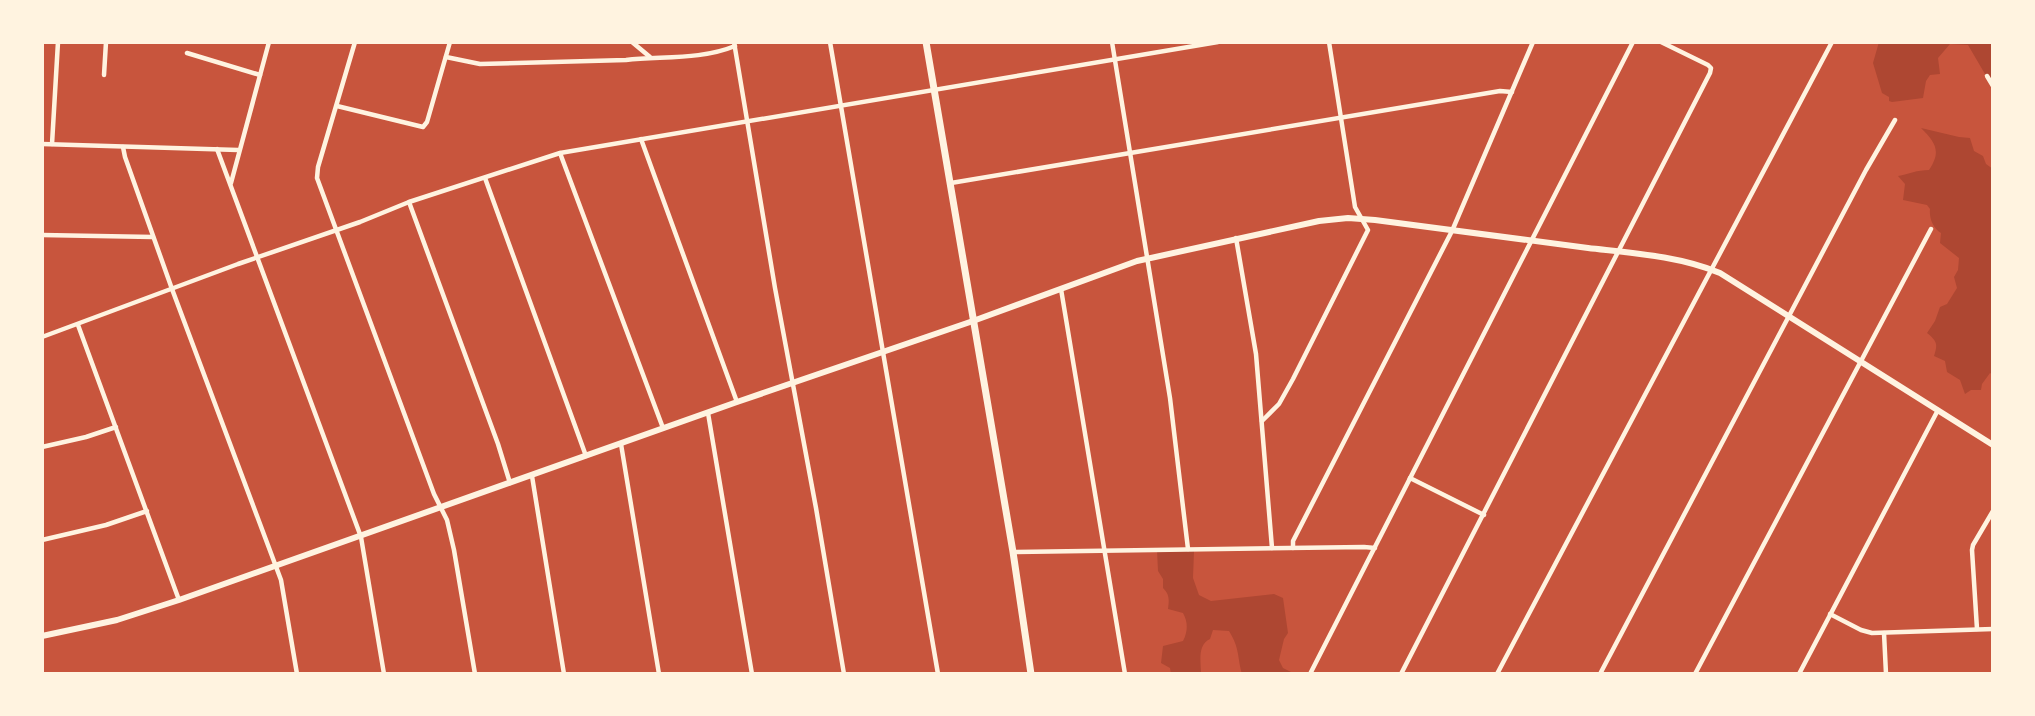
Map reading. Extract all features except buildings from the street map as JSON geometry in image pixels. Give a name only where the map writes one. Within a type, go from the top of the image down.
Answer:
[{"type":"main road","points":[[926,42],[1013,552],[1031,674]]},
{"type":"main road","points":[[42,636],[131,616],[179,600],[1146,259],[1337,218],[1532,240],[1690,263],[1710,269],[1993,445]]},
{"type":"street","points":[[52,145],[58,42]]},
{"type":"street","points":[[104,75],[106,42]]},
{"type":"street","points":[[230,184],[269,42]]},
{"type":"street","points":[[355,42],[316,173],[401,405],[447,520],[475,674]]},
{"type":"street","points":[[337,106],[423,127],[427,122],[450,42]]},
{"type":"street","points":[[632,42],[650,57]]},
{"type":"street","points":[[727,42],[735,44]]},
{"type":"street","points":[[830,42],[938,674]]},
{"type":"street","points":[[1111,42],[1170,398],[1188,549]]},
{"type":"street","points":[[42,337],[409,202],[560,153],[1218,42]]},
{"type":"street","points":[[1262,421],[1279,404],[1293,379],[1368,230],[1355,207],[1329,42]]},
{"type":"street","points":[[1293,548],[1293,541],[1348,430],[1452,231],[1532,42]]},
{"type":"street","points":[[1310,674],[1633,42]]},
{"type":"street","points":[[1401,674],[1711,68],[1661,42]]},
{"type":"street","points":[[1497,674],[1832,42]]},
{"type":"street","points":[[446,57],[480,64],[626,60],[720,52],[735,44]]},
{"type":"street","points":[[735,44],[844,674]]},
{"type":"street","points":[[187,53],[260,75]]},
{"type":"street","points":[[1987,76],[1993,86]]},
{"type":"street","points":[[951,183],[1500,91],[1512,92]]},
{"type":"street","points":[[1600,674],[1895,120]]},
{"type":"street","points":[[641,139],[737,402]]},
{"type":"street","points":[[42,144],[238,150]]},
{"type":"street","points":[[123,147],[153,237],[276,566],[285,595],[297,674]]},
{"type":"street","points":[[216,149],[361,537],[384,674]]},
{"type":"street","points":[[560,153],[663,429]]},
{"type":"street","points":[[485,178],[586,456]]},
{"type":"street","points":[[409,202],[498,444],[510,484]]},
{"type":"street","points":[[1695,674],[1931,229]]},
{"type":"street","points":[[42,235],[153,237]]},
{"type":"street","points":[[1236,238],[1256,354],[1272,548]]},
{"type":"street","points":[[1061,289],[1125,674]]},
{"type":"street","points":[[78,324],[179,600]]},
{"type":"street","points":[[1799,674],[1938,410]]},
{"type":"street","points":[[708,413],[751,674]]},
{"type":"street","points":[[42,447],[116,427]]},
{"type":"street","points":[[621,444],[659,674]]},
{"type":"street","points":[[532,476],[564,674]]},
{"type":"street","points":[[1410,478],[1484,515]]},
{"type":"street","points":[[42,540],[106,525],[147,511]]},
{"type":"street","points":[[1978,629],[1973,545],[1993,511]]},
{"type":"street","points":[[1013,552],[1375,548]]},
{"type":"street","points":[[1830,614],[1872,633],[1993,629]]},
{"type":"street","points":[[1884,633],[1886,674]]},
{"type":"shaded area","points":[[1879,42],[1993,42],[1993,77],[1989,78],[1985,74],[1968,45],[1950,44],[1938,58],[1940,74],[1930,75],[1926,81],[1923,98],[1892,102],[1882,93],[1873,63]]},
{"type":"shaded area","points":[[1921,128],[1970,138],[1974,151],[1983,156],[1986,164],[1993,169],[1993,375],[1990,373],[1981,390],[1971,390],[1965,394],[1960,380],[1947,372],[1945,361],[1934,356],[1936,343],[1927,333],[1940,307],[1947,304],[1957,288],[1954,277],[1959,258],[1940,243],[1941,233],[1932,223],[1927,205],[1903,200],[1905,184],[1898,176],[1929,170],[1933,163],[1935,147]]},
{"type":"shaded area","points":[[1157,550],[1194,551],[1193,578],[1199,595],[1211,601],[1274,594],[1283,598],[1288,633],[1279,660],[1283,668],[1295,674],[1242,674],[1233,637],[1229,631],[1213,630],[1201,650],[1201,674],[1171,674],[1170,668],[1161,663],[1163,646],[1183,641],[1187,623],[1183,613],[1168,609],[1168,595],[1158,571]]}]
